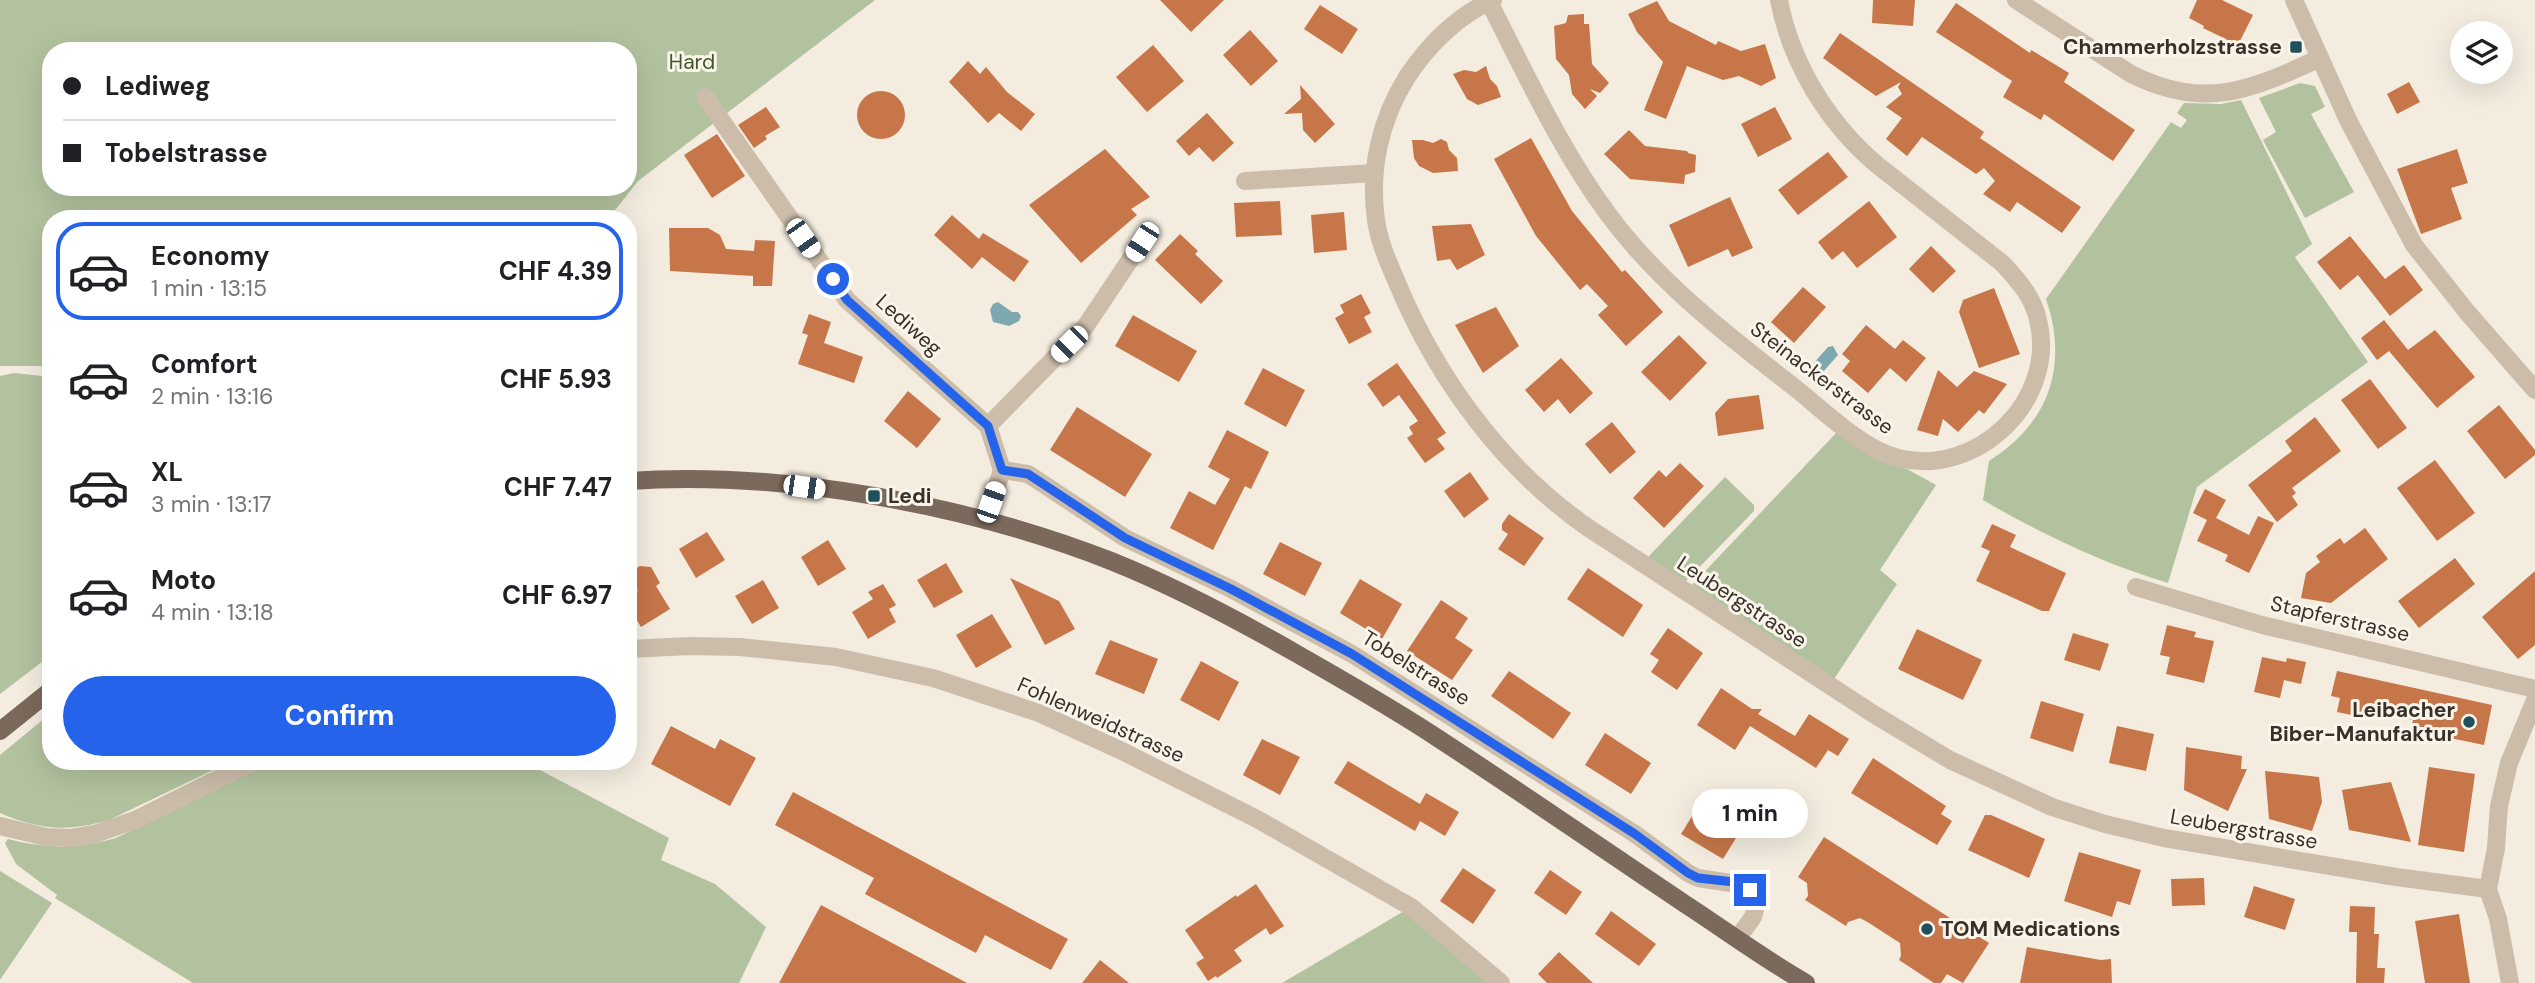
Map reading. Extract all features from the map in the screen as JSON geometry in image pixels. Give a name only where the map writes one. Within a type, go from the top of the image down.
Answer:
[{"type":"main road","points":[[637,481],[697,478],[751,480],[874,496],[1042,536],[1111,561],[1228,615],[1360,690],[1437,738],[1806,983]]},
{"type":"main road","points":[[0,731],[42,697]]},
{"type":"street","name":"Steinackerstrasse","points":[[1491,1],[1575,165],[1609,214],[1663,277],[1718,327],[1869,445],[1900,459],[1944,459],[1963,455],[1983,446],[2002,431],[2027,398],[2041,356],[2040,330],[2035,308],[2017,279],[2002,263],[1876,164],[1856,147],[1839,127],[1821,101],[1792,47],[1779,0]]},
{"type":"street","points":[[2016,0],[2131,74],[2147,82],[2186,93],[2211,94],[2246,90],[2320,58]]},
{"type":"street","points":[[2294,0],[2348,120],[2414,245],[2467,312],[2535,390]]},
{"type":"street","name":"Leubergstrasse","points":[[1491,1],[1444,33],[1412,69],[1391,107],[1377,151],[1374,173],[1376,222],[1403,297],[1435,359],[1499,448],[1548,498],[1829,687],[1959,765],[2052,807],[2105,824],[2164,838],[2396,877],[2488,889]]},
{"type":"street","name":"Lediweg","points":[[705,97],[847,300],[988,426]]},
{"type":"street","points":[[1245,181],[1374,173]]},
{"type":"street","points":[[986,521],[1002,470],[988,426],[1086,327],[1142,242]]},
{"type":"street","name":"Tobelstrasse","points":[[1002,470],[1028,474],[1125,538],[1231,589],[1352,654],[1635,834],[1688,873],[1698,878],[1744,885],[1753,895],[1755,910],[1737,939]]},
{"type":"street","name":"Stapferstrasse","points":[[2136,587],[2262,625],[2535,689]]},
{"type":"street","name":"Fohlenweidstrasse","points":[[637,649],[740,647],[836,657],[933,678],[1039,713],[1122,751],[1257,819],[1411,907],[1501,983]]},
{"type":"street","points":[[2510,983],[2498,919],[2488,889],[2496,848],[2499,806],[2509,763],[2535,700]]},
{"type":"street","points":[[0,826],[46,837],[71,838],[95,834],[135,820],[236,770]]},
{"type":"green space","name":"Hard","points":[[0,0],[875,0],[637,182],[637,42],[42,42],[42,196],[626,196],[615,210],[42,210],[42,366],[0,366]]},
{"type":"green space","points":[[2300,83],[2315,86],[2325,107],[2311,114],[2354,192],[2305,218],[2263,140],[2276,132],[2259,98]]},
{"type":"green space","points":[[2241,100],[2312,244],[2295,257],[2368,362],[2197,487],[2168,583],[2073,547],[1983,500],[1989,461],[2010,446],[2026,429],[2049,391],[2054,370],[2055,347],[2053,324],[2046,299],[2171,122],[2181,128],[2187,120],[2177,113],[2184,103],[2221,104]]},
{"type":"green space","points":[[14,373],[42,376],[42,662],[0,694],[0,376]]},
{"type":"green space","points":[[1838,431],[1885,462],[1907,469],[1936,485],[1880,570],[1897,584],[1834,679],[1692,585]]},
{"type":"green space","points":[[1725,477],[1754,505],[1754,511],[1686,581],[1648,557]]},
{"type":"green space","points":[[42,720],[42,770],[213,770],[109,820],[67,828],[41,826],[0,813],[0,755]]},
{"type":"green space","points":[[256,770],[540,770],[669,838],[661,860],[715,884],[766,927],[739,983],[193,983],[55,898],[57,895],[16,864],[5,843],[8,839],[36,845],[62,846],[116,838]]},
{"type":"green space","points":[[0,871],[52,903],[0,980]]},
{"type":"green space","points":[[1411,907],[1501,983],[1282,983]]},
{"type":"water","points":[[998,302],[1012,312],[1018,312],[1021,316],[1019,321],[1009,326],[993,322],[990,310],[993,304]]},
{"type":"water","points":[[1833,346],[1838,355],[1822,373],[1813,364],[1828,347]]},
{"type":"building","points":[[1160,0],[1224,0],[1191,32]]},
{"type":"building","points":[[1873,0],[1915,0],[1913,26],[1872,23]]},
{"type":"building","points":[[2197,0],[2222,0],[2253,15],[2238,45],[2189,18]]},
{"type":"building","points":[[1657,1],[1669,21],[1716,45],[1718,41],[1741,51],[1765,44],[1776,78],[1761,86],[1739,76],[1723,80],[1687,66],[1666,119],[1644,110],[1663,62],[1637,32],[1628,14]]},
{"type":"building","points":[[1956,3],[2030,53],[2031,50],[2069,73],[2064,82],[2135,130],[2113,161],[2044,114],[2041,120],[2003,97],[2012,81],[1936,32]]},
{"type":"building","points":[[1320,5],[1358,29],[1342,54],[1304,29]]},
{"type":"building","points":[[1584,14],[1584,24],[1589,24],[1592,64],[1609,83],[1600,93],[1590,89],[1597,96],[1585,109],[1572,94],[1569,75],[1556,59],[1554,26],[1566,23],[1568,15]]},
{"type":"building","points":[[1250,30],[1278,61],[1251,86],[1223,55]]},
{"type":"building","points":[[1840,33],[1984,132],[1980,138],[2081,207],[2062,233],[2017,202],[2010,212],[1983,194],[1995,181],[1984,168],[1976,174],[1922,137],[1907,156],[1886,139],[1902,118],[1886,107],[1902,94],[1898,87],[1901,82],[1876,96],[1823,58]]},
{"type":"building","points":[[1153,45],[1184,81],[1147,112],[1116,77]]},
{"type":"building","points":[[968,61],[980,74],[986,67],[1007,92],[1035,114],[1021,131],[999,113],[988,123],[949,82]]},
{"type":"building","points":[[1486,66],[1501,97],[1478,105],[1467,99],[1453,74],[1464,70],[1476,72]]},
{"type":"building","points":[[2409,82],[2420,102],[2397,114],[2387,94]]},
{"type":"building","points":[[1300,85],[1335,124],[1315,143],[1303,130],[1302,113],[1284,114],[1301,99]]},
{"type":"building","points":[[881,91],[898,98],[905,115],[898,132],[881,139],[864,132],[857,115],[864,98]]},
{"type":"building","points":[[766,107],[780,127],[765,136],[767,139],[754,148],[738,125]]},
{"type":"building","points":[[1775,107],[1792,139],[1758,157],[1741,124]]},
{"type":"building","points":[[1207,113],[1234,143],[1213,162],[1199,147],[1189,156],[1176,141]]},
{"type":"building","points":[[1629,130],[1645,146],[1687,151],[1696,155],[1695,172],[1685,175],[1684,184],[1630,179],[1604,154]]},
{"type":"building","points":[[717,134],[745,176],[712,198],[684,155]]},
{"type":"building","points":[[1531,138],[1572,211],[1622,272],[1625,270],[1663,312],[1626,346],[1598,315],[1608,306],[1587,284],[1580,290],[1536,236],[1494,159]]},
{"type":"building","points":[[1441,139],[1447,142],[1449,150],[1457,158],[1458,171],[1433,173],[1419,166],[1414,158],[1412,140],[1433,143]]},
{"type":"building","points":[[1105,149],[1150,197],[1131,209],[1137,215],[1081,263],[1029,205]]},
{"type":"building","points":[[2457,149],[2468,183],[2451,188],[2462,219],[2421,234],[2397,169]]},
{"type":"building","points":[[1828,152],[1848,177],[1798,215],[1778,190]]},
{"type":"building","points":[[1730,197],[1753,248],[1732,257],[1728,249],[1688,267],[1669,225]]},
{"type":"building","points":[[1280,201],[1282,235],[1236,237],[1234,203]]},
{"type":"building","points":[[1869,201],[1897,237],[1857,268],[1843,251],[1832,260],[1818,242]]},
{"type":"building","points":[[1344,212],[1347,250],[1314,253],[1311,215]]},
{"type":"building","points":[[952,215],[979,239],[983,233],[1029,261],[1014,282],[982,257],[972,269],[934,235]]},
{"type":"building","points":[[1471,224],[1485,255],[1457,270],[1450,259],[1437,261],[1432,226]]},
{"type":"building","points":[[669,228],[708,228],[720,235],[726,249],[754,251],[755,240],[775,241],[772,286],[753,286],[753,276],[670,271]]},
{"type":"building","points":[[1180,234],[1198,251],[1195,254],[1223,281],[1201,304],[1155,260]]},
{"type":"building","points":[[2350,236],[2385,279],[2404,265],[2423,290],[2390,316],[2358,275],[2340,290],[2317,262]]},
{"type":"building","points":[[1931,246],[1956,271],[1933,293],[1909,269]]},
{"type":"building","points":[[1803,287],[1826,307],[1794,343],[1771,322]]},
{"type":"building","points":[[1994,288],[2020,354],[1979,368],[1959,312],[1963,300]]},
{"type":"building","points":[[1361,294],[1371,313],[1364,317],[1372,332],[1349,344],[1335,318],[1344,313],[1340,305]]},
{"type":"building","points":[[1496,307],[1519,346],[1483,373],[1455,325]]},
{"type":"building","points":[[809,314],[831,322],[824,343],[863,357],[854,383],[798,364],[808,335],[802,333]]},
{"type":"building","points":[[1133,315],[1197,351],[1179,382],[1115,346]]},
{"type":"building","points":[[2384,320],[2408,350],[2435,330],[2475,377],[2437,408],[2389,351],[2377,360],[2361,338]]},
{"type":"building","points":[[1866,325],[1895,349],[1903,340],[1926,358],[1906,382],[1890,368],[1868,393],[1842,371],[1850,361],[1842,354]]},
{"type":"building","points":[[1679,335],[1707,363],[1670,401],[1641,372]]},
{"type":"building","points":[[1561,358],[1593,393],[1570,414],[1558,399],[1544,412],[1525,390]]},
{"type":"building","points":[[1397,363],[1446,433],[1437,439],[1445,449],[1425,463],[1407,438],[1413,434],[1409,427],[1418,421],[1399,395],[1383,407],[1367,384]]},
{"type":"building","points":[[1263,368],[1305,390],[1286,427],[1244,404]]},
{"type":"building","points":[[1938,370],[1957,387],[1974,371],[2007,384],[1984,414],[1979,410],[1958,432],[1943,419],[1938,436],[1917,430]]},
{"type":"building","points":[[2370,379],[2407,428],[2378,449],[2341,400]]},
{"type":"building","points":[[908,391],[941,419],[917,448],[884,421]]},
{"type":"building","points":[[1759,395],[1764,429],[1718,436],[1715,413],[1728,399]]},
{"type":"building","points":[[2499,405],[2535,450],[2535,455],[2505,479],[2467,431]]},
{"type":"building","points":[[1077,407],[1152,454],[1125,497],[1050,450]]},
{"type":"building","points":[[2315,417],[2341,451],[2292,488],[2296,493],[2292,496],[2298,505],[2277,522],[2248,485],[2292,451],[2285,441]]},
{"type":"building","points":[[1612,422],[1636,452],[1610,474],[1585,444]]},
{"type":"building","points":[[1227,430],[1269,452],[1251,489],[1245,486],[1213,550],[1170,528],[1189,491],[1215,505],[1230,479],[1208,467]]},
{"type":"building","points":[[2435,460],[2475,513],[2437,541],[2397,488]]},
{"type":"building","points":[[1680,463],[1704,486],[1664,528],[1633,498],[1659,470],[1666,477]]},
{"type":"building","points":[[1470,472],[1489,499],[1464,518],[1444,491]]},
{"type":"building","points":[[2205,489],[2226,500],[2216,518],[2249,535],[2258,516],[2274,523],[2249,573],[2225,561],[2228,555],[2197,541],[2207,520],[2193,513]]},
{"type":"building","points":[[1509,514],[1544,538],[1524,566],[1498,549],[1508,534],[1502,530],[1502,524]]},
{"type":"building","points":[[1992,524],[2016,535],[2010,547],[2066,573],[2049,611],[2042,611],[1976,581],[1990,551],[1981,547]]},
{"type":"building","points":[[2365,528],[2388,559],[2331,603],[2301,598],[2306,573],[2320,562],[2316,556],[2340,538],[2344,544]]},
{"type":"building","points":[[707,532],[725,560],[696,578],[679,549]]},
{"type":"building","points":[[828,540],[846,569],[818,586],[801,557]]},
{"type":"building","points":[[1280,542],[1322,563],[1305,596],[1263,574]]},
{"type":"building","points":[[2455,558],[2475,584],[2419,628],[2398,601]]},
{"type":"building","points":[[946,563],[963,592],[934,608],[917,580]]},
{"type":"building","points":[[651,567],[660,583],[656,586],[670,609],[641,627],[637,621],[637,568]]},
{"type":"building","points":[[1588,568],[1643,605],[1623,637],[1567,599]]},
{"type":"building","points":[[2535,571],[2535,645],[2518,659],[2482,617]]},
{"type":"building","points":[[1010,578],[1059,601],[1075,629],[1045,645]]},
{"type":"building","points":[[1360,579],[1402,604],[1382,639],[1340,613]]},
{"type":"building","points":[[763,580],[779,608],[752,624],[735,596]]},
{"type":"building","points":[[883,584],[896,605],[889,609],[896,622],[868,639],[852,612],[873,599],[868,592]]},
{"type":"building","points":[[1441,600],[1468,618],[1455,638],[1473,650],[1452,680],[1407,651]]},
{"type":"building","points":[[992,614],[1012,647],[976,668],[956,635]]},
{"type":"building","points":[[2167,625],[2196,632],[2194,637],[2214,641],[2204,683],[2166,674],[2170,657],[2160,655]]},
{"type":"building","points":[[1668,628],[1703,653],[1677,690],[1651,672],[1659,660],[1650,654]]},
{"type":"building","points":[[1917,629],[1982,660],[1963,700],[1898,669]]},
{"type":"building","points":[[2073,633],[2109,644],[2100,671],[2064,660]]},
{"type":"building","points":[[1110,640],[1158,659],[1144,694],[1095,674]]},
{"type":"building","points":[[2262,657],[2286,662],[2287,658],[2306,662],[2301,684],[2284,680],[2280,698],[2254,692]]},
{"type":"building","points":[[1201,661],[1239,682],[1219,721],[1180,700]]},
{"type":"building","points":[[1509,671],[1571,713],[1553,739],[1491,696]]},
{"type":"building","points":[[2337,671],[2492,705],[2484,745],[2411,730],[2413,720],[2373,711],[2371,719],[2337,712],[2340,698],[2331,696]]},
{"type":"building","points":[[1721,688],[1752,709],[1762,709],[1758,714],[1795,736],[1809,714],[1849,739],[1838,756],[1828,750],[1816,768],[1750,726],[1735,750],[1697,725]]},
{"type":"building","points":[[2041,701],[2084,714],[2073,752],[2030,738]]},
{"type":"building","points":[[671,726],[715,749],[720,739],[756,758],[730,806],[651,764]]},
{"type":"building","points":[[2117,726],[2154,734],[2146,771],[2109,763]]},
{"type":"building","points":[[1605,733],[1651,763],[1631,794],[1585,765]]},
{"type":"building","points":[[1262,739],[1300,757],[1280,795],[1243,775]]},
{"type":"building","points":[[2186,747],[2242,756],[2241,769],[2247,769],[2228,811],[2184,790]]},
{"type":"building","points":[[1873,758],[1946,806],[1941,814],[1952,821],[1937,845],[1851,793]]},
{"type":"building","points":[[1348,761],[1420,804],[1426,793],[1459,812],[1445,836],[1420,821],[1415,831],[1334,783]]},
{"type":"building","points":[[2429,767],[2475,774],[2464,852],[2418,845]]},
{"type":"building","points":[[2265,771],[2319,777],[2322,802],[2312,831],[2269,819]]},
{"type":"building","points":[[2391,782],[2411,842],[2349,830],[2342,790]]},
{"type":"building","points":[[793,792],[1068,939],[1051,970],[985,935],[976,953],[865,894],[874,878],[775,825]]},
{"type":"building","points":[[1699,805],[1741,830],[1723,859],[1681,834]]},
{"type":"building","points":[[1985,815],[1991,815],[2045,839],[2029,878],[1968,850]]},
{"type":"building","points":[[1824,837],[1989,943],[1963,983],[1947,974],[1941,983],[1934,983],[1899,960],[1900,943],[1869,923],[1860,918],[1848,922],[1846,926],[1805,900],[1808,896],[1807,883],[1798,877]]},
{"type":"building","points":[[2079,852],[2141,870],[2130,905],[2117,901],[2112,917],[2064,901]]},
{"type":"building","points":[[1463,868],[1496,890],[1473,924],[1440,901]]},
{"type":"building","points":[[1550,870],[1582,892],[1566,915],[1534,893]]},
{"type":"building","points":[[2204,878],[2205,905],[2172,906],[2171,879]]},
{"type":"building","points":[[1256,884],[1284,926],[1270,935],[1266,928],[1234,950],[1242,961],[1208,981],[1196,963],[1204,958],[1185,930]]},
{"type":"building","points":[[2254,886],[2295,899],[2285,930],[2244,917]]},
{"type":"building","points":[[821,905],[967,983],[779,983]]},
{"type":"building","points":[[2350,906],[2375,907],[2374,934],[2379,934],[2377,968],[2385,968],[2384,983],[2356,983],[2357,932],[2349,932]]},
{"type":"building","points":[[1611,911],[1656,944],[1639,966],[1595,934]]},
{"type":"building","points":[[2459,914],[2470,983],[2425,983],[2415,921]]},
{"type":"building","points":[[2027,947],[2101,960],[2111,959],[2112,983],[2020,983]]},
{"type":"building","points":[[1559,952],[1593,983],[1547,983],[1538,974]]},
{"type":"building","points":[[1100,960],[1129,983],[1082,983]]},
{"type":"place","name":"Chammerholzstrasse","points":[[2296,47]]},
{"type":"place","name":"Ledi","points":[[874,496]]},
{"type":"place","name":"Leibacher Biber-Manufaktur","points":[[2469,722]]},
{"type":"place","name":"TOM Medications","points":[[1927,929]]},
{"type":"route","points":[[833,279],[847,300],[988,426],[1002,470],[1028,474],[1125,538],[1171,558],[1352,654],[1635,834],[1688,873],[1707,880],[1734,882],[1750,890]]}]
